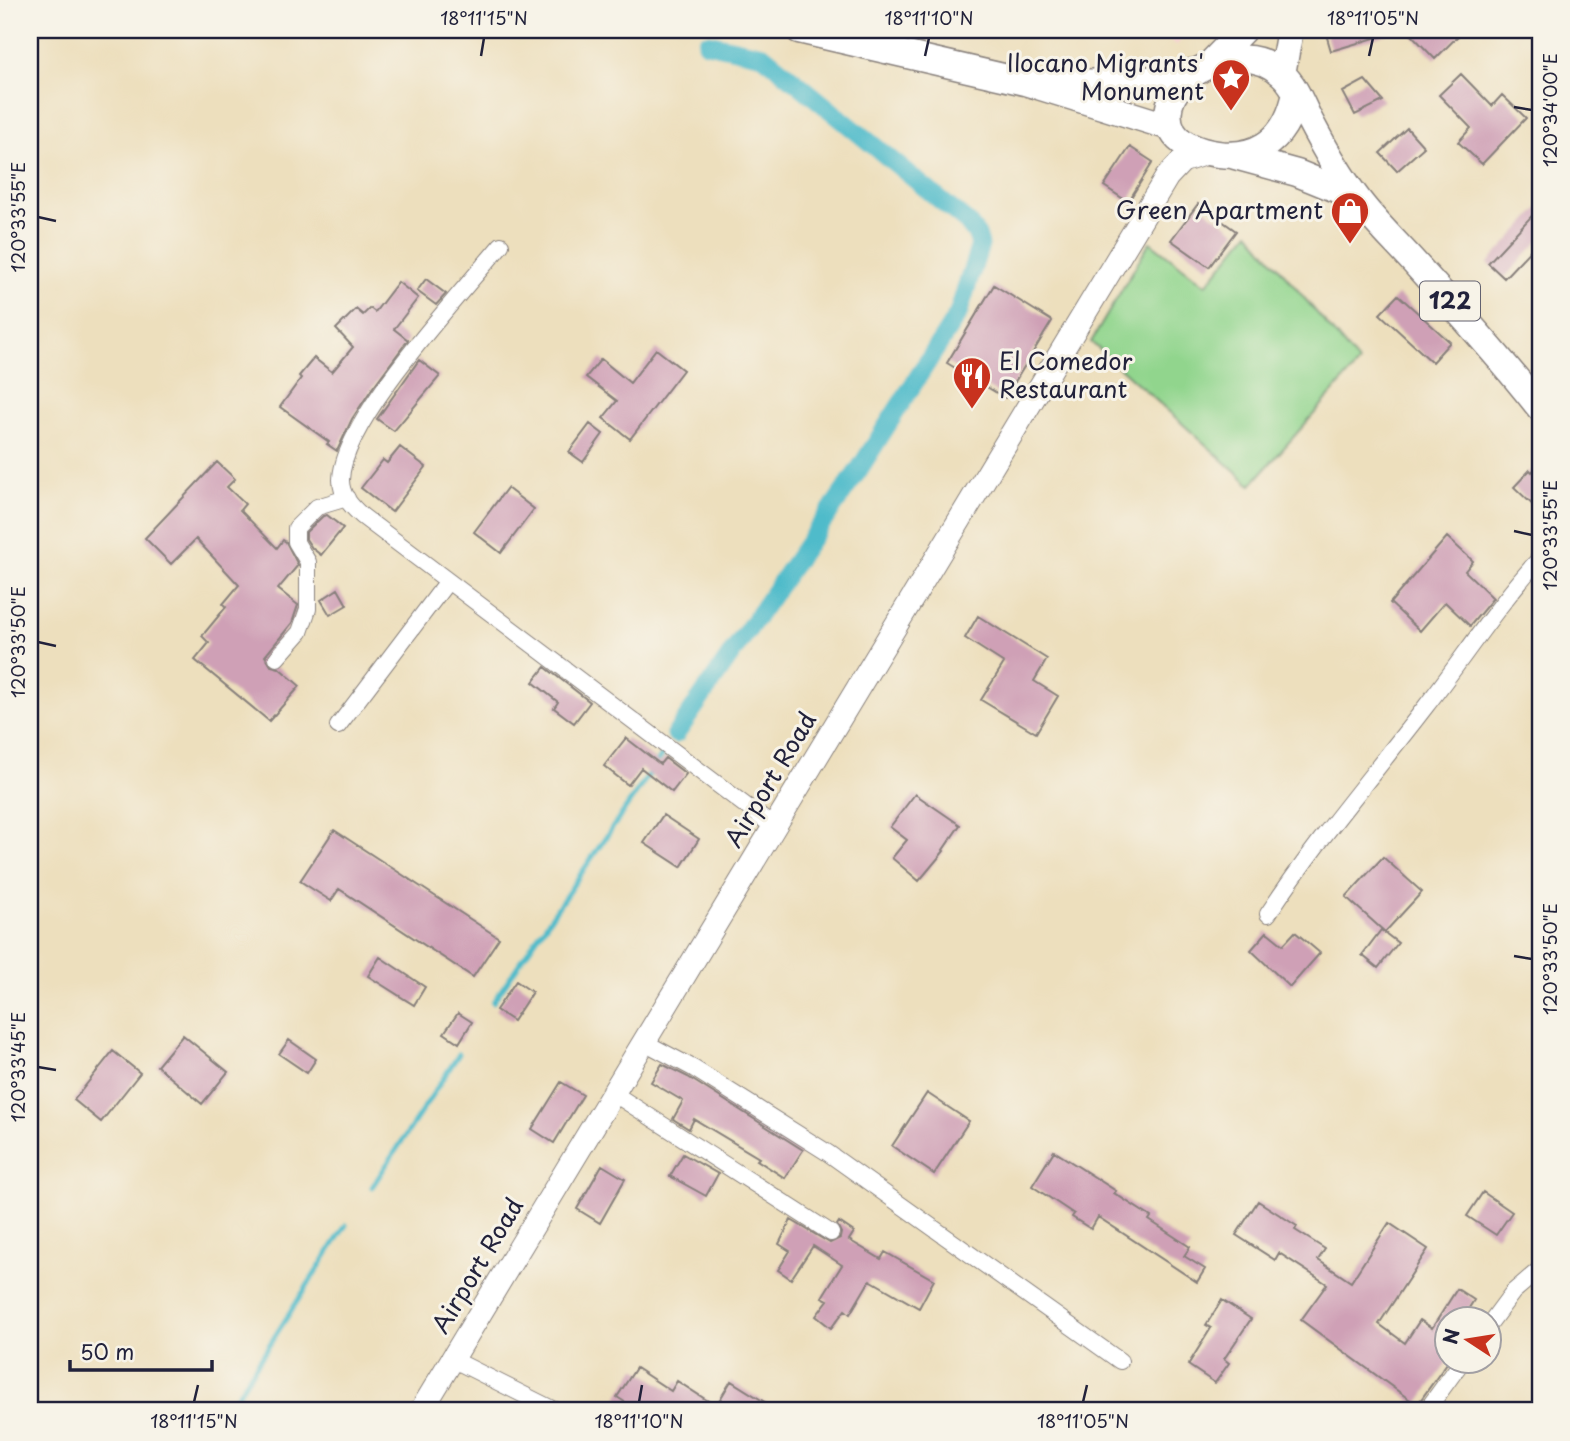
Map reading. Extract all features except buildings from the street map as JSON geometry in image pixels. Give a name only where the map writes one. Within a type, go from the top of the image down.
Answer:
[{"type":"main road","points":[[799,30],[1025,82],[1173,133],[1194,148],[1221,154]]},
{"type":"main road","points":[[1167,177],[1174,156],[1169,113],[1177,90],[1243,30]]},
{"type":"main road","points":[[1167,177],[1182,161],[1267,144],[1280,134],[1292,110],[1289,83],[1290,30]]},
{"type":"main road","points":[[1025,82],[1130,83],[1205,67],[1230,57],[1241,57],[1256,60],[1289,83]]},
{"type":"main road","name":"122","points":[[1289,83],[1332,161],[1356,197],[1492,348],[1540,408]]},
{"type":"main road","name":"122","points":[[1221,154],[1297,173],[1356,197]]},
{"type":"main road","name":"Airport Road","points":[[421,1411],[1167,177]]},
{"type":"street","points":[[501,245],[377,397],[345,464],[341,480],[347,498],[362,516],[774,827]]},
{"type":"street","points":[[277,658],[300,632],[308,610],[307,562],[296,541],[296,528],[317,507],[347,498]]},
{"type":"street","points":[[1268,914],[1300,866],[1432,699],[1516,584],[1540,558]]},
{"type":"street","points":[[338,726],[448,582]]},
{"type":"street","points":[[644,1042],[693,1068],[828,1153],[1120,1361]]},
{"type":"street","points":[[613,1093],[831,1233]]},
{"type":"street","points":[[1504,1304],[1513,1292],[1540,1269]]},
{"type":"street","points":[[452,1359],[555,1411]]},
{"type":"street","points":[[1426,1411],[1453,1374]]},
{"type":"shaded area","points":[[1130,30],[1187,30],[1177,45],[1159,33],[1147,45]]},
{"type":"green space","points":[[1249,232],[1359,363],[1251,485],[1091,342],[1150,242],[1206,285]]},
{"type":"waterway","points":[[676,734],[860,468],[958,314],[980,245],[977,235],[967,222],[763,55],[707,43]]},
{"type":"waterway","points":[[493,1002],[665,751]]},
{"type":"waterway","points":[[372,1187],[459,1054]]},
{"type":"waterway","points":[[227,1411],[346,1225]]},
{"type":"place","name":"Ilocano Migrants' Monument","points":[[1231,112]]},
{"type":"place","name":"Green Apartment","points":[[1350,245]]},
{"type":"place","name":"El Comedor Restaurant","points":[[972,410]]}]
